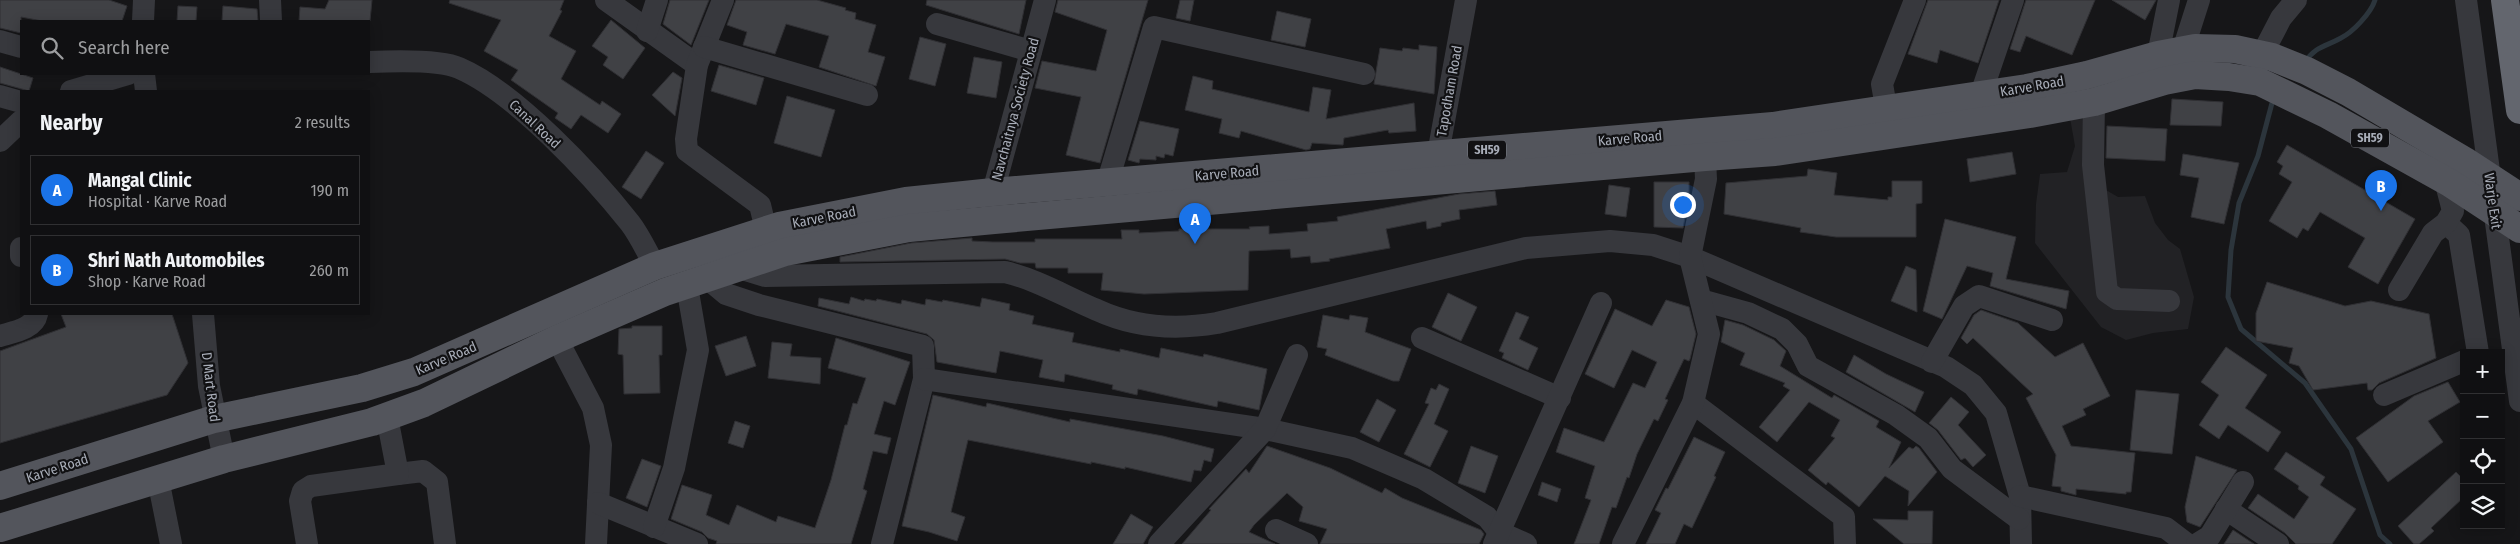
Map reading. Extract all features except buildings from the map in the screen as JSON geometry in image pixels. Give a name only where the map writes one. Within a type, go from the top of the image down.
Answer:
[{"type":"highway","points":[[2505,0],[2520,110]]},
{"type":"main road","name":"Karve Road","points":[[0,528],[224,459],[386,417],[424,403],[557,339],[665,292],[785,252],[909,228],[1438,182],[1704,144],[1773,126],[1981,94],[2087,75],[2170,52],[2195,48],[2235,50],[2267,56],[2307,71],[2348,92],[2454,174]]},
{"type":"main road","name":"Karve Road","points":[[0,486],[214,418],[362,388],[414,372],[655,266],[766,230],[906,201],[1438,154],[1704,144],[1775,152],[2030,114],[2094,102],[2164,81],[2195,75],[2229,76],[2255,82],[2289,95],[2454,174]]},
{"type":"main road","name":"SH59","points":[[2454,174],[2490,177],[2520,197]]},
{"type":"main road","name":"SH59","points":[[2454,174],[2495,212],[2520,229]]},
{"type":"street","points":[[270,0],[271,20]]},
{"type":"street","points":[[606,0],[647,31],[700,56],[868,94]]},
{"type":"street","points":[[647,31],[657,0]]},
{"type":"street","points":[[723,0],[700,56],[686,139],[687,151],[760,205],[766,230]]},
{"type":"street","name":"Navchaitnya Society Road","points":[[994,220],[993,192],[1045,0]]},
{"type":"street","name":"Tapodham Road","points":[[1438,182],[1438,154],[1466,0]]},
{"type":"street","points":[[1890,135],[1882,84],[1915,0]]},
{"type":"street","points":[[1981,94],[2013,0]]},
{"type":"street","points":[[2169,0],[2170,52]]},
{"type":"street","points":[[2170,52],[2200,0]]},
{"type":"street","points":[[2255,82],[2281,18],[2296,0]]},
{"type":"street","name":"Warje Exit","points":[[2466,0],[2520,401]]},
{"type":"street","points":[[937,24],[1031,51]]},
{"type":"street","points":[[1107,184],[1154,26],[1364,74]]},
{"type":"street","points":[[0,41],[20,47]]},
{"type":"street","name":"Canal Road","points":[[370,62],[405,60],[458,67],[502,94],[537,124],[591,178],[631,224],[655,266]]},
{"type":"street","points":[[73,90],[119,75]]},
{"type":"street","points":[[144,75],[146,90]]},
{"type":"street","points":[[2087,75],[2094,102],[2093,166],[2107,292],[2117,299],[2169,301]]},
{"type":"street","points":[[0,96],[20,102]]},
{"type":"street","points":[[0,141],[20,122]]},
{"type":"street","points":[[1623,544],[1693,403],[1709,334],[1690,257],[1706,179],[1704,144]]},
{"type":"street","points":[[2399,290],[2432,233],[2446,223],[2453,211],[2454,174]]},
{"type":"street","points":[[2446,223],[2459,235],[2477,349]]},
{"type":"street","points":[[711,249],[739,268],[765,276],[1005,272],[1029,278],[1099,311],[1128,321],[1185,328],[1218,323],[1526,248],[1610,241],[1653,245],[1690,257],[1946,367],[1973,385],[1996,413],[2020,496],[2021,544]]},
{"type":"street","points":[[654,527],[674,468],[698,350],[697,282],[759,305],[923,346],[924,379],[882,544]]},
{"type":"street","points":[[1932,362],[1964,306],[1979,296],[2052,320]]},
{"type":"street","points":[[1701,300],[1748,313],[1782,329],[1797,344],[1808,366],[1896,415],[1928,438],[1952,469],[2019,519]]},
{"type":"street","points":[[1497,538],[1602,303]]},
{"type":"street","points":[[0,336],[30,325],[36,319],[37,315]]},
{"type":"street","name":"D Mart Road","points":[[203,315],[214,418],[224,459]]},
{"type":"street","points":[[1422,338],[1560,398]]},
{"type":"street","points":[[557,339],[593,408],[601,445],[596,544]]},
{"type":"street","points":[[2493,349],[2511,341]]},
{"type":"street","points":[[1159,544],[1265,429],[1297,355]]},
{"type":"street","points":[[2384,395],[2460,363]]},
{"type":"street","points":[[924,379],[1265,429],[1352,448],[1424,479],[1487,517],[1497,538]]},
{"type":"street","points":[[1693,403],[1844,517],[1845,544]]},
{"type":"street","points":[[386,417],[398,474]]},
{"type":"street","points":[[307,544],[300,501],[303,491],[311,486],[423,471],[437,482],[445,544]]},
{"type":"street","points":[[158,479],[171,544]]},
{"type":"street","points":[[2197,544],[2210,536],[2243,482]]},
{"type":"street","points":[[2020,496],[2166,528],[2187,544]]},
{"type":"street","points":[[598,503],[697,544]]},
{"type":"street","points":[[2226,510],[2278,544]]},
{"type":"street","points":[[1276,530],[1308,544]]},
{"type":"street","points":[[1497,538],[1526,544]]},
{"type":"shaded area","points":[[2106,109],[2096,145],[2099,186],[2118,197],[2145,196],[2155,223],[2168,240],[2180,249],[2194,297],[2188,329],[2153,333],[2126,340],[2101,327],[2035,243],[2036,204],[2040,174],[2067,172],[2075,146],[2070,118]]},
{"type":"waterway","points":[[2305,62],[2317,50],[2351,31],[2366,16],[2375,0]]},
{"type":"waterway","points":[[2276,98],[2272,103],[2258,156],[2239,203],[2231,250],[2228,297],[2241,329],[2305,383],[2351,449],[2380,535],[2390,544]]},
{"type":"place","name":"Shri Nath Automobiles","points":[[2381,211]]},
{"type":"place","name":"Mangal Clinic","points":[[1195,244]]}]
